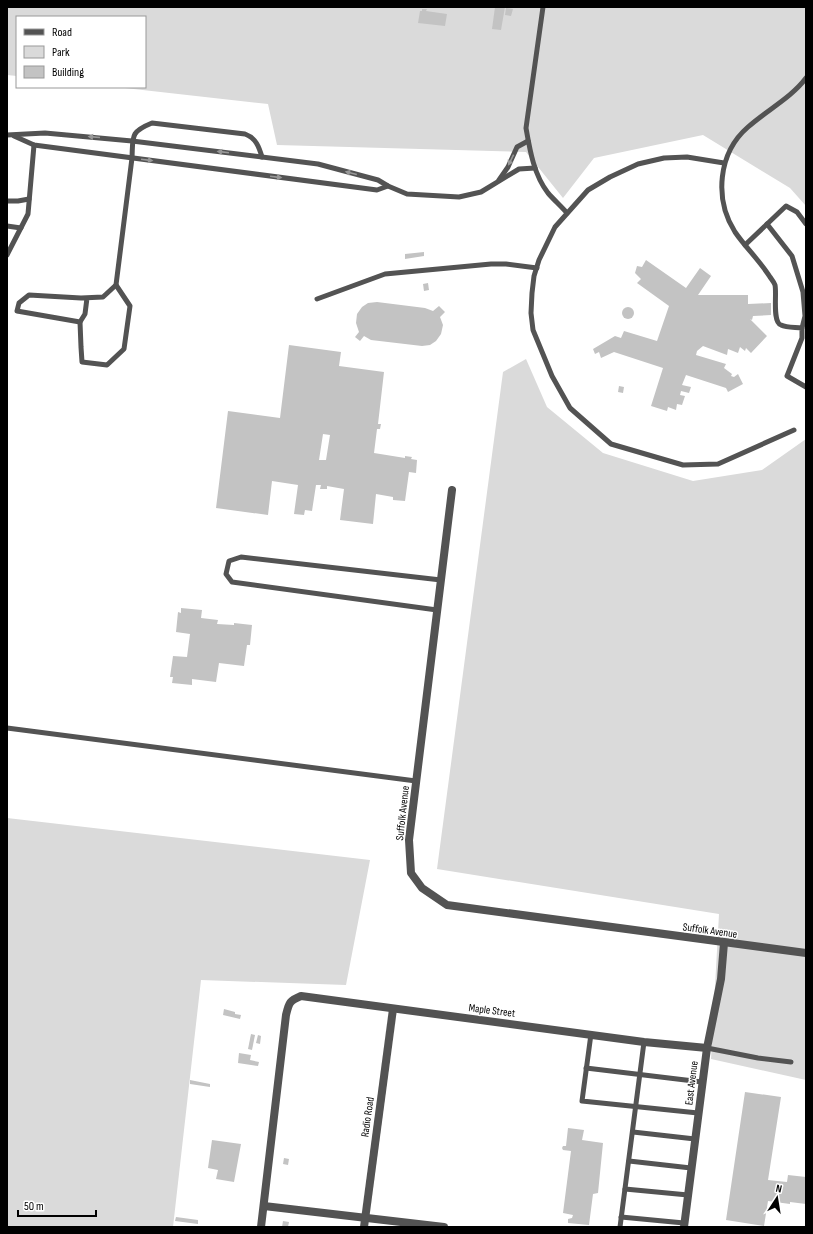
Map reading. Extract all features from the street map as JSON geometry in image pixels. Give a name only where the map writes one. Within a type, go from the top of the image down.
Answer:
[{"type":"street","name":"Suffolk Avenue","points":[[452,490],[409,840],[411,873],[422,888],[447,905],[806,953]]},
{"type":"street","name":"East Avenue","points":[[684,1225],[702,1082],[707,1048],[721,979],[724,943]]},
{"type":"street","name":"Maple Street","points":[[264,1206],[286,1015],[289,1003],[301,996],[644,1042],[707,1048]]},
{"type":"street","name":"Radio Road","points":[[364,1227],[393,1009]]},
{"type":"street","points":[[261,1227],[264,1206],[444,1227]]},
{"type":"lane","points":[[543,7],[526,128],[535,168],[548,192],[567,213]]},
{"type":"lane","points":[[802,328],[782,326],[778,324],[776,317],[775,284],[734,230],[725,211],[722,196],[722,178],[724,163],[733,146],[744,131],[798,88],[806,78]]},
{"type":"lane","points":[[80,322],[16,311],[19,303],[29,295],[87,298],[103,297],[116,285],[134,133],[140,128],[152,123],[245,134],[252,137],[259,146],[262,157]]},
{"type":"lane","points":[[7,135],[14,136],[45,133],[132,141],[318,164],[378,180],[407,194],[459,197],[481,192],[518,169],[535,168]]},
{"type":"lane","points":[[14,136],[34,145],[377,190],[388,186]]},
{"type":"lane","points":[[497,182],[508,167],[517,147],[528,141]]},
{"type":"lane","points":[[7,255],[28,214],[34,145]]},
{"type":"lane","points":[[724,163],[687,157],[664,158],[638,164],[610,177],[588,190],[555,227],[537,268],[534,276],[532,292],[531,313],[533,330],[552,376],[570,408],[611,444],[683,465],[718,464],[794,430]]},
{"type":"lane","points":[[7,201],[30,199]]},
{"type":"lane","points":[[745,245],[786,206],[797,212],[806,224]]},
{"type":"lane","points":[[767,224],[792,256],[803,292],[805,316],[802,328],[802,338],[787,376],[806,388]]},
{"type":"lane","points":[[7,226],[21,228]]},
{"type":"lane","points":[[317,298],[385,274],[492,264],[506,264],[537,268]]},
{"type":"lane","points":[[87,298],[85,314],[80,322],[82,362],[107,365],[124,349],[130,306],[116,285]]},
{"type":"lane","points":[[437,610],[232,582],[226,574],[229,561],[241,557],[441,580]]},
{"type":"lane","points":[[7,728],[416,781]]},
{"type":"lane","points":[[591,1034],[582,1101],[698,1113]]},
{"type":"lane","points":[[620,1227],[644,1042]]},
{"type":"lane","points":[[707,1048],[758,1058],[790,1062]]},
{"type":"lane","points":[[586,1068],[702,1082]]},
{"type":"lane","points":[[633,1132],[695,1139]]},
{"type":"lane","points":[[629,1161],[691,1168]]},
{"type":"lane","points":[[625,1189],[688,1195]]},
{"type":"lane","points":[[622,1217],[684,1225]]},
{"type":"green space","points":[[7,7],[806,7],[806,206],[790,188],[703,135],[594,158],[563,198],[526,152],[277,145],[268,104],[125,88],[146,88],[146,16],[16,16],[16,76],[7,75]]},
{"type":"green space","points":[[526,359],[547,407],[603,453],[693,481],[762,470],[806,439],[806,1080],[711,1059],[719,914],[437,869],[503,372]]},
{"type":"green space","points":[[7,818],[370,860],[346,985],[201,980],[173,1227],[7,1227]]},
{"type":"building","points":[[495,7],[505,7],[501,30],[492,29]]},
{"type":"building","points":[[506,8],[513,9],[511,16],[505,15]]},
{"type":"building","points":[[422,9],[447,14],[445,26],[418,23],[420,11],[422,11]]},
{"type":"building","points":[[424,252],[424,256],[405,259],[405,254]]},
{"type":"building","points":[[646,260],[686,288],[700,268],[711,276],[698,295],[748,295],[748,304],[771,303],[771,315],[753,316],[752,320],[750,319],[767,336],[751,353],[746,348],[745,351],[740,347],[738,353],[728,349],[727,355],[703,346],[697,351],[696,355],[726,364],[724,368],[732,374],[731,376],[734,377],[738,374],[743,384],[728,392],[726,388],[686,375],[682,385],[691,387],[689,393],[681,391],[680,395],[685,396],[682,405],[677,404],[676,410],[668,407],[667,411],[651,406],[663,368],[614,352],[601,358],[599,352],[595,354],[593,349],[615,336],[621,338],[624,331],[657,341],[669,306],[637,283],[641,279],[635,273],[637,266],[642,267]]},
{"type":"building","points":[[428,283],[429,290],[424,291],[423,284]]},
{"type":"building","points":[[377,302],[425,308],[433,311],[439,306],[445,312],[440,317],[443,325],[441,334],[436,341],[430,345],[422,346],[371,340],[364,336],[360,341],[355,337],[359,332],[356,323],[357,314],[362,307],[368,303]]},
{"type":"building","points":[[630,307],[633,308],[633,318],[626,319],[623,318],[622,311],[623,308]]},
{"type":"building","points":[[289,345],[341,352],[339,366],[384,372],[378,424],[381,424],[380,429],[377,429],[374,453],[405,458],[405,456],[412,457],[411,459],[417,460],[416,473],[409,472],[405,501],[393,500],[393,497],[376,494],[373,524],[340,520],[344,489],[327,486],[327,489],[320,489],[321,485],[316,485],[312,511],[305,510],[304,515],[294,514],[298,485],[272,481],[268,515],[216,508],[228,411],[280,418]],"holes":[[[323,434],[330,435],[326,460],[319,460]]]},
{"type":"building","points":[[619,386],[624,387],[623,393],[618,392]]},
{"type":"building","points":[[181,608],[202,610],[201,618],[218,620],[217,624],[234,625],[234,623],[252,625],[250,645],[247,645],[244,666],[219,663],[216,682],[192,679],[192,685],[172,683],[173,677],[170,677],[173,656],[187,657],[190,634],[176,632],[178,612],[181,613]]},
{"type":"building","points":[[224,1009],[241,1015],[240,1019],[223,1015]]},
{"type":"building","points":[[251,1034],[255,1035],[252,1050],[248,1049]]},
{"type":"building","points":[[258,1035],[261,1036],[260,1044],[256,1043]]},
{"type":"building","points":[[239,1053],[251,1055],[250,1060],[259,1062],[258,1066],[238,1063]]},
{"type":"building","points":[[190,1080],[210,1084],[210,1087],[190,1084]]},
{"type":"building","points":[[745,1092],[781,1097],[768,1180],[787,1182],[788,1175],[806,1177],[806,1204],[790,1202],[790,1204],[768,1201],[764,1226],[726,1220]]},
{"type":"building","points":[[568,1128],[584,1130],[582,1140],[603,1143],[598,1193],[593,1194],[589,1225],[568,1223],[568,1219],[572,1218],[573,1215],[563,1213],[571,1151],[563,1150],[562,1148],[563,1146],[566,1146]]},
{"type":"building","points":[[212,1140],[241,1144],[234,1182],[216,1179],[218,1170],[208,1168]]},
{"type":"building","points":[[284,1158],[289,1159],[288,1165],[283,1164]]},
{"type":"building","points":[[176,1217],[198,1220],[198,1224],[175,1221]]},
{"type":"building","points":[[283,1221],[289,1222],[288,1227],[282,1227]]}]
